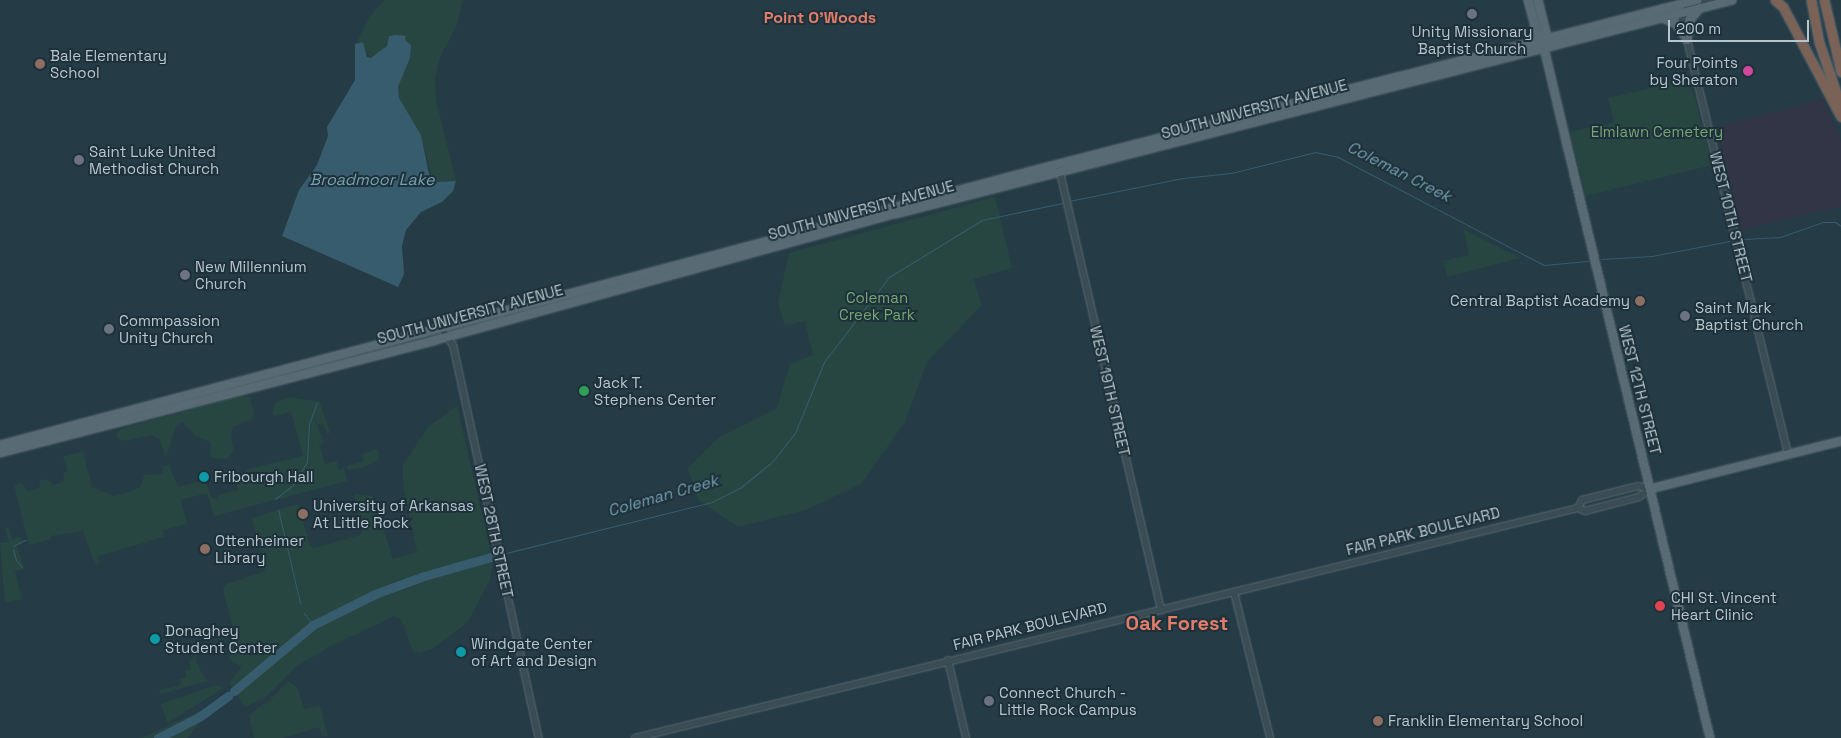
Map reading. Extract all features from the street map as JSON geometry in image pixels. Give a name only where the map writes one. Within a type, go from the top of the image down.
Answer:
[{"type":"highway","points":[[1775,0],[1783,7],[1841,117]]},
{"type":"highway","points":[[1811,0],[1819,42],[1841,107]]},
{"type":"highway","points":[[1824,0],[1841,72]]},
{"type":"highway","points":[[1828,0],[1829,24]]},
{"type":"main road","name":"WEST 12TH STREET","points":[[1528,0],[1537,39],[1544,47],[1710,738]]},
{"type":"main road","points":[[1538,0],[1547,37],[1544,47]]},
{"type":"main road","name":"SOUTH UNIVERSITY AVENUE","points":[[0,453],[446,337],[580,298],[1537,39],[1699,4],[1732,0]]},
{"type":"main road","name":"SOUTH UNIVERSITY AVENUE","points":[[0,444],[1059,168],[1682,13],[1699,4]]},
{"type":"main road","points":[[1687,40],[1690,20],[1699,4]]},
{"type":"main road","points":[[1661,18],[1676,24],[1687,40]]},
{"type":"main road","name":"FAIR PARK BOULEVARD","points":[[1650,489],[1841,441]]},
{"type":"street","points":[[1682,13],[1689,6],[1713,0]]},
{"type":"street","name":"WEST 10TH STREET","points":[[1682,13],[1788,454]]},
{"type":"street","name":"WEST 19TH STREET","points":[[1059,168],[1064,197],[1162,610]]},
{"type":"street","name":"WEST 28TH STREET","points":[[441,328],[452,343],[539,738]]},
{"type":"street","name":"FAIR PARK BOULEVARD","points":[[1578,508],[1582,500],[1638,486],[1650,489]]},
{"type":"street","name":"FAIR PARK BOULEVARD","points":[[635,738],[948,660],[1162,610],[1578,508],[1585,511],[1640,497],[1650,489]]},
{"type":"street","points":[[1234,592],[1270,738]]},
{"type":"street","points":[[948,660],[966,738]]},
{"type":"shaded area","points":[[1824,99],[1841,142],[1841,206],[1742,230],[1716,127]]},
{"type":"green space","points":[[384,0],[463,0],[456,27],[440,57],[435,78],[436,100],[456,181],[437,182],[432,179],[421,135],[399,98],[398,87],[410,58],[401,38],[371,59],[359,41],[355,44],[371,15]]},
{"type":"green space","name":"Elmlawn Cemetery","points":[[1690,79],[1712,165],[1586,196],[1570,132],[1614,122],[1608,98]]},
{"type":"green space","name":"Coleman Creek Park","points":[[995,197],[1012,268],[973,279],[982,305],[927,362],[905,422],[861,484],[806,510],[738,527],[698,500],[688,468],[718,438],[777,408],[790,364],[813,355],[805,321],[785,326],[778,303],[789,253]]},
{"type":"green space","points":[[1463,229],[1520,258],[1447,277],[1443,261],[1469,255]]},
{"type":"green space","points":[[241,396],[250,397],[254,414],[252,419],[233,427],[231,437],[234,451],[227,459],[211,458],[210,442],[196,436],[182,422],[176,426],[166,457],[159,439],[152,435],[123,441],[118,439],[116,434],[121,429]]},
{"type":"green space","points":[[289,397],[320,402],[330,433],[327,434],[323,424],[317,424],[324,443],[319,444],[325,464],[337,461],[339,470],[344,468],[347,481],[214,516],[207,493],[181,500],[187,524],[163,530],[164,537],[98,556],[100,563],[95,564],[83,531],[51,536],[51,539],[29,545],[14,485],[22,483],[27,491],[40,488],[39,481],[47,479],[53,485],[63,482],[64,472],[68,471],[63,456],[83,452],[92,487],[114,496],[133,491],[141,486],[144,475],[163,474],[163,466],[169,465],[178,487],[205,480],[211,497],[219,501],[218,495],[238,490],[236,481],[248,469],[303,456],[291,412],[275,416],[273,414],[274,403]]},
{"type":"green space","points":[[457,406],[493,562],[490,579],[468,622],[432,649],[419,653],[413,651],[401,619],[394,616],[327,648],[297,666],[266,697],[245,707],[229,683],[242,666],[233,663],[229,657],[232,644],[236,642],[223,589],[226,584],[265,571],[252,518],[298,504],[310,546],[314,548],[360,535],[363,529],[354,494],[373,496],[393,559],[417,552],[403,484],[403,465],[428,427]]},
{"type":"green space","points":[[378,449],[379,459],[365,467],[348,470],[347,466],[364,461],[362,454]]},
{"type":"green space","points":[[9,527],[12,539],[21,537],[23,544],[17,545],[24,569],[15,571],[22,599],[5,603],[0,543],[9,542],[5,528]]},
{"type":"green space","points":[[194,654],[202,674],[208,681],[160,694],[159,690],[181,685],[180,679],[186,677],[185,671],[191,669],[189,661],[193,660]]},
{"type":"green space","points":[[288,681],[298,689],[304,709],[320,706],[328,736],[322,737],[319,727],[283,738],[254,738],[249,715],[271,699]]},
{"type":"green space","points":[[216,685],[224,688],[167,723],[161,704]]},
{"type":"green space","points":[[201,710],[204,717],[188,738],[142,738]]},
{"type":"water","name":"Broadmoor Lake","points":[[389,36],[406,36],[405,40],[411,45],[410,58],[398,87],[399,98],[421,135],[429,174],[437,182],[456,181],[453,191],[442,202],[421,212],[406,230],[402,246],[404,274],[398,287],[282,236],[299,190],[317,165],[328,136],[327,127],[355,80],[355,44],[363,42],[367,57],[371,58],[387,46]]},
{"type":"waterway","name":"Coleman Creek","points":[[1069,201],[1183,178],[1231,173],[1315,152],[1338,157],[1544,265],[1588,261]]},
{"type":"waterway","name":"Coleman Creek","points":[[502,554],[712,502],[740,488],[773,461],[795,433],[824,362],[889,277],[982,220],[1062,203]]},
{"type":"waterway","name":"Coleman Creek","points":[[1743,239],[1780,237],[1823,222],[1835,222],[1841,226]]},
{"type":"waterway","name":"Coleman Creek","points":[[1601,259],[1652,256],[1730,241]]},
{"type":"waterway","points":[[275,499],[293,485],[307,462],[309,424],[317,402]]},
{"type":"waterway","points":[[278,509],[300,603]]},
{"type":"waterway","points":[[22,541],[26,540]]},
{"type":"waterway","points":[[13,546],[21,542]]},
{"type":"waterway","points":[[13,549],[16,560],[22,567]]},
{"type":"waterway","name":"Coleman Creek","points":[[234,691],[313,625],[375,594],[424,576],[491,557]]},
{"type":"waterway","points":[[304,613],[313,625]]},
{"type":"waterway","name":"Coleman Creek","points":[[158,738],[199,717],[228,696]]},
{"type":"place","name":"Unity Missionary Baptist Church","points":[[1472,14]]},
{"type":"place","name":"Bale Elementary School","points":[[40,64]]},
{"type":"place","name":"Four Points by Sheraton","points":[[1748,71]]},
{"type":"place","name":"Saint Luke United Methodist Church","points":[[79,160]]},
{"type":"place","name":"New Millennium Church","points":[[185,275]]},
{"type":"place","name":"Central Baptist Academy","points":[[1640,301]]},
{"type":"place","name":"Saint Mark Baptist Church","points":[[1685,316]]},
{"type":"place","name":"Commpassion Unity Church","points":[[109,329]]},
{"type":"place","name":"Jack T. Stephens Center","points":[[584,391]]},
{"type":"place","name":"Fribourgh Hall","points":[[204,477]]},
{"type":"place","name":"University of Arkansas At Little Rock","points":[[303,514]]},
{"type":"place","name":"Ottenheimer Library","points":[[205,549]]},
{"type":"place","name":"CHI St. Vincent Heart Clinic","points":[[1660,606]]},
{"type":"place","name":"Donaghey Student Center","points":[[155,639]]},
{"type":"place","name":"Windgate Center of Art and Design","points":[[461,652]]},
{"type":"place","name":"Connect Church - Little Rock Campus","points":[[989,701]]},
{"type":"place","name":"Franklin Elementary School","points":[[1378,721]]},
{"type":"district","name":"Point O'Woods","points":[[820,18]]},
{"type":"district","name":"Oak Forest","points":[[1177,623]]}]
